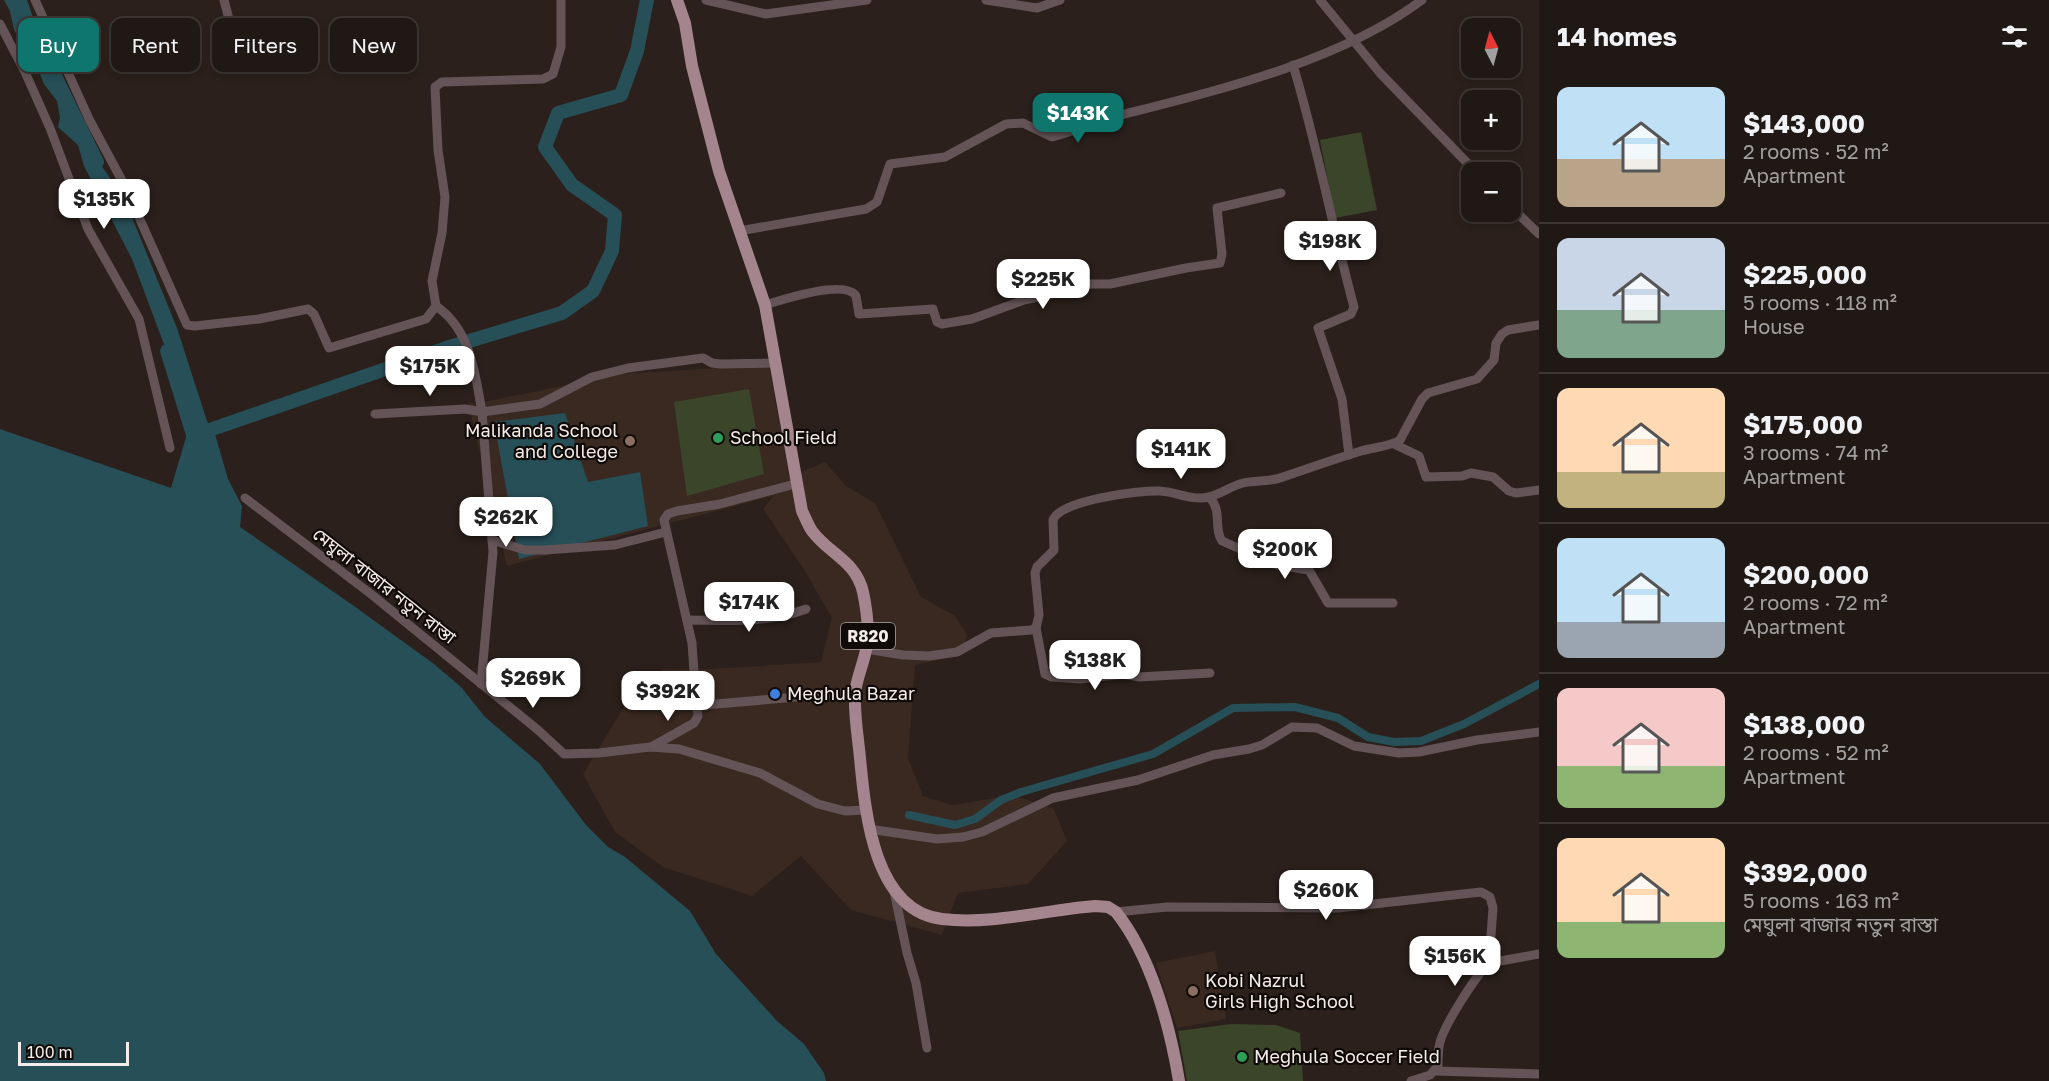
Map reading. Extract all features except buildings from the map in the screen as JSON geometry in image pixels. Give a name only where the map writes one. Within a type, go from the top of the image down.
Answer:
[{"type":"main road","name":"R820","points":[[677,0],[685,23],[692,66],[718,171],[765,305],[795,484],[802,511],[812,531],[848,562],[858,574],[866,608],[868,633],[855,692],[856,718],[869,829],[879,860],[893,885],[914,909],[939,919],[996,918],[1095,906],[1108,907],[1116,912]]},
{"type":"main road","points":[[1116,912],[1148,969],[1165,1019],[1179,1081]]},
{"type":"street","points":[[35,0],[90,121],[126,188],[187,325],[259,319],[308,309],[314,314],[329,348],[426,319],[436,306],[432,281],[442,233],[445,197],[438,150],[435,87],[442,82],[543,79],[553,74],[561,47],[561,0]]},
{"type":"street","points":[[224,0],[229,18]]},
{"type":"street","points":[[706,0],[766,14],[867,0]]},
{"type":"street","points":[[986,0],[1037,8],[1060,0]]},
{"type":"street","points":[[1320,0],[1388,81],[1466,162]]},
{"type":"street","points":[[739,231],[866,208],[877,202],[890,164],[945,157],[1006,124],[1023,123],[1052,137],[1121,115],[1220,90],[1293,65],[1352,40],[1410,10],[1422,0]]},
{"type":"street","points":[[0,24],[46,118],[88,229],[139,319],[170,448]]},
{"type":"street","points":[[1293,65],[1311,123],[1338,247],[1354,307],[1351,314],[1318,328],[1342,399],[1349,455]]},
{"type":"street","points":[[765,305],[811,292],[849,290],[856,296],[859,314],[933,309],[937,322],[942,324],[972,319],[1024,300],[1065,291],[1083,284],[1110,284],[1220,263],[1222,254],[1217,208],[1281,193]]},
{"type":"street","points":[[1521,217],[1539,234]]},
{"type":"street","points":[[436,306],[447,313],[471,352],[482,412],[493,552],[481,684]]},
{"type":"street","points":[[1210,673],[1139,677],[1124,674],[1080,679],[1052,677],[1045,674],[1036,628],[1040,615],[1035,573],[1037,567],[1054,550],[1055,515],[1071,507],[1121,494],[1156,490],[1173,492],[1190,498],[1209,497],[1242,484],[1282,478],[1349,455],[1394,444],[1400,440],[1422,399],[1428,393],[1477,379],[1494,360],[1496,343],[1502,334],[1508,330],[1539,325]]},
{"type":"street","points":[[375,414],[465,409],[482,412],[540,404],[592,377],[662,362],[703,358],[720,364],[775,363]]},
{"type":"street","points":[[1394,444],[1419,456],[1426,477],[1462,476],[1472,473],[1493,477],[1509,491],[1516,493],[1539,490]]},
{"type":"street","points":[[650,747],[694,723],[698,716],[692,644],[664,520],[668,514],[677,510],[720,504],[795,484]]},
{"type":"street","points":[[1209,497],[1218,513],[1219,534],[1222,541],[1277,565],[1309,570],[1313,573],[1326,601],[1393,603]]},
{"type":"street","name":"মেঘুলা বাজার নতুন রাস্তা","points":[[244,498],[371,594],[564,754],[599,753],[650,747],[679,749],[760,773],[818,804],[845,811],[866,810]]},
{"type":"street","points":[[492,540],[525,550],[545,550],[615,545],[666,532]]},
{"type":"street","points":[[687,620],[765,620],[785,617],[806,609]]},
{"type":"street","points":[[866,649],[903,655],[928,656],[957,652],[991,633],[1025,632],[1036,628]]},
{"type":"street","points":[[696,701],[705,705],[855,692]]},
{"type":"street","points":[[869,829],[937,840],[963,837],[982,832],[1053,798],[1138,780],[1213,755],[1249,749],[1262,745],[1292,727],[1317,728],[1353,746],[1399,753],[1419,752],[1477,740],[1539,732]]},
{"type":"street","points":[[893,885],[907,953],[916,982],[927,1048]]},
{"type":"street","points":[[1116,912],[1167,907],[1338,908],[1481,892],[1490,897],[1493,908],[1489,963],[1447,1025],[1438,1047],[1438,1066],[1435,1071]]},
{"type":"street","points":[[1489,963],[1539,954]]},
{"type":"street","points":[[1411,1081],[1435,1071],[1539,1074]]},
{"type":"shaded area","name":"Meghula Bazar","points":[[769,365],[789,477],[825,462],[846,486],[875,503],[921,597],[954,615],[967,634],[962,655],[915,665],[908,758],[923,796],[952,805],[1013,795],[1054,809],[1067,841],[1028,884],[958,893],[942,935],[851,910],[801,856],[752,896],[663,867],[615,832],[583,774],[627,702],[663,669],[711,669],[821,662],[832,618],[805,571],[763,509],[773,496],[507,566],[468,402],[474,404],[620,374]]},
{"type":"shaded area","name":"Kobi Nazrul Girls High School","points":[[1215,951],[1226,1019],[1177,1028],[1156,963]]},
{"type":"green space","points":[[1361,132],[1377,210],[1335,218],[1320,140]]},
{"type":"green space","name":"School Field","points":[[749,389],[764,474],[687,496],[674,402]]},
{"type":"green space","name":"Meghula Soccer Field","points":[[1231,1024],[1276,1025],[1300,1033],[1303,1081],[1187,1081],[1178,1031]]},
{"type":"water","points":[[4,0],[27,0],[33,18],[18,18],[18,36],[14,30],[10,11]]},
{"type":"water","points":[[39,72],[54,72],[88,146],[125,200],[177,328],[207,421],[215,434],[228,479],[242,506],[240,527],[354,606],[434,664],[461,687],[485,717],[540,764],[586,825],[608,847],[625,857],[690,911],[716,954],[777,1021],[804,1044],[824,1073],[826,1081],[0,1081],[0,429],[171,488],[190,424],[186,403],[132,259],[84,166],[78,145],[58,127],[60,118],[57,101],[44,84]]},
{"type":"water","points":[[565,413],[588,482],[640,472],[648,526],[519,559],[494,422]]},
{"type":"waterway","points":[[195,435],[446,348],[562,313],[593,291],[612,251],[615,215],[572,185],[545,147],[558,113],[621,95],[637,51],[647,0]]},
{"type":"waterway","points":[[53,72],[97,162]]},
{"type":"waterway","points":[[167,351],[195,441]]},
{"type":"waterway","points":[[909,815],[955,825],[975,819],[1001,800],[1021,792],[1153,754],[1233,708],[1295,707],[1338,718],[1368,737],[1394,742],[1421,741],[1464,724],[1539,684]]},
{"type":"place","name":"School Field","points":[[718,438]]},
{"type":"place","name":"Malikanda School and College","points":[[630,441]]},
{"type":"place","name":"Meghula Bazar","points":[[775,694]]},
{"type":"place","name":"Kobi Nazrul Girls High School","points":[[1193,991]]},
{"type":"place","name":"Meghula Soccer Field","points":[[1242,1057]]}]
